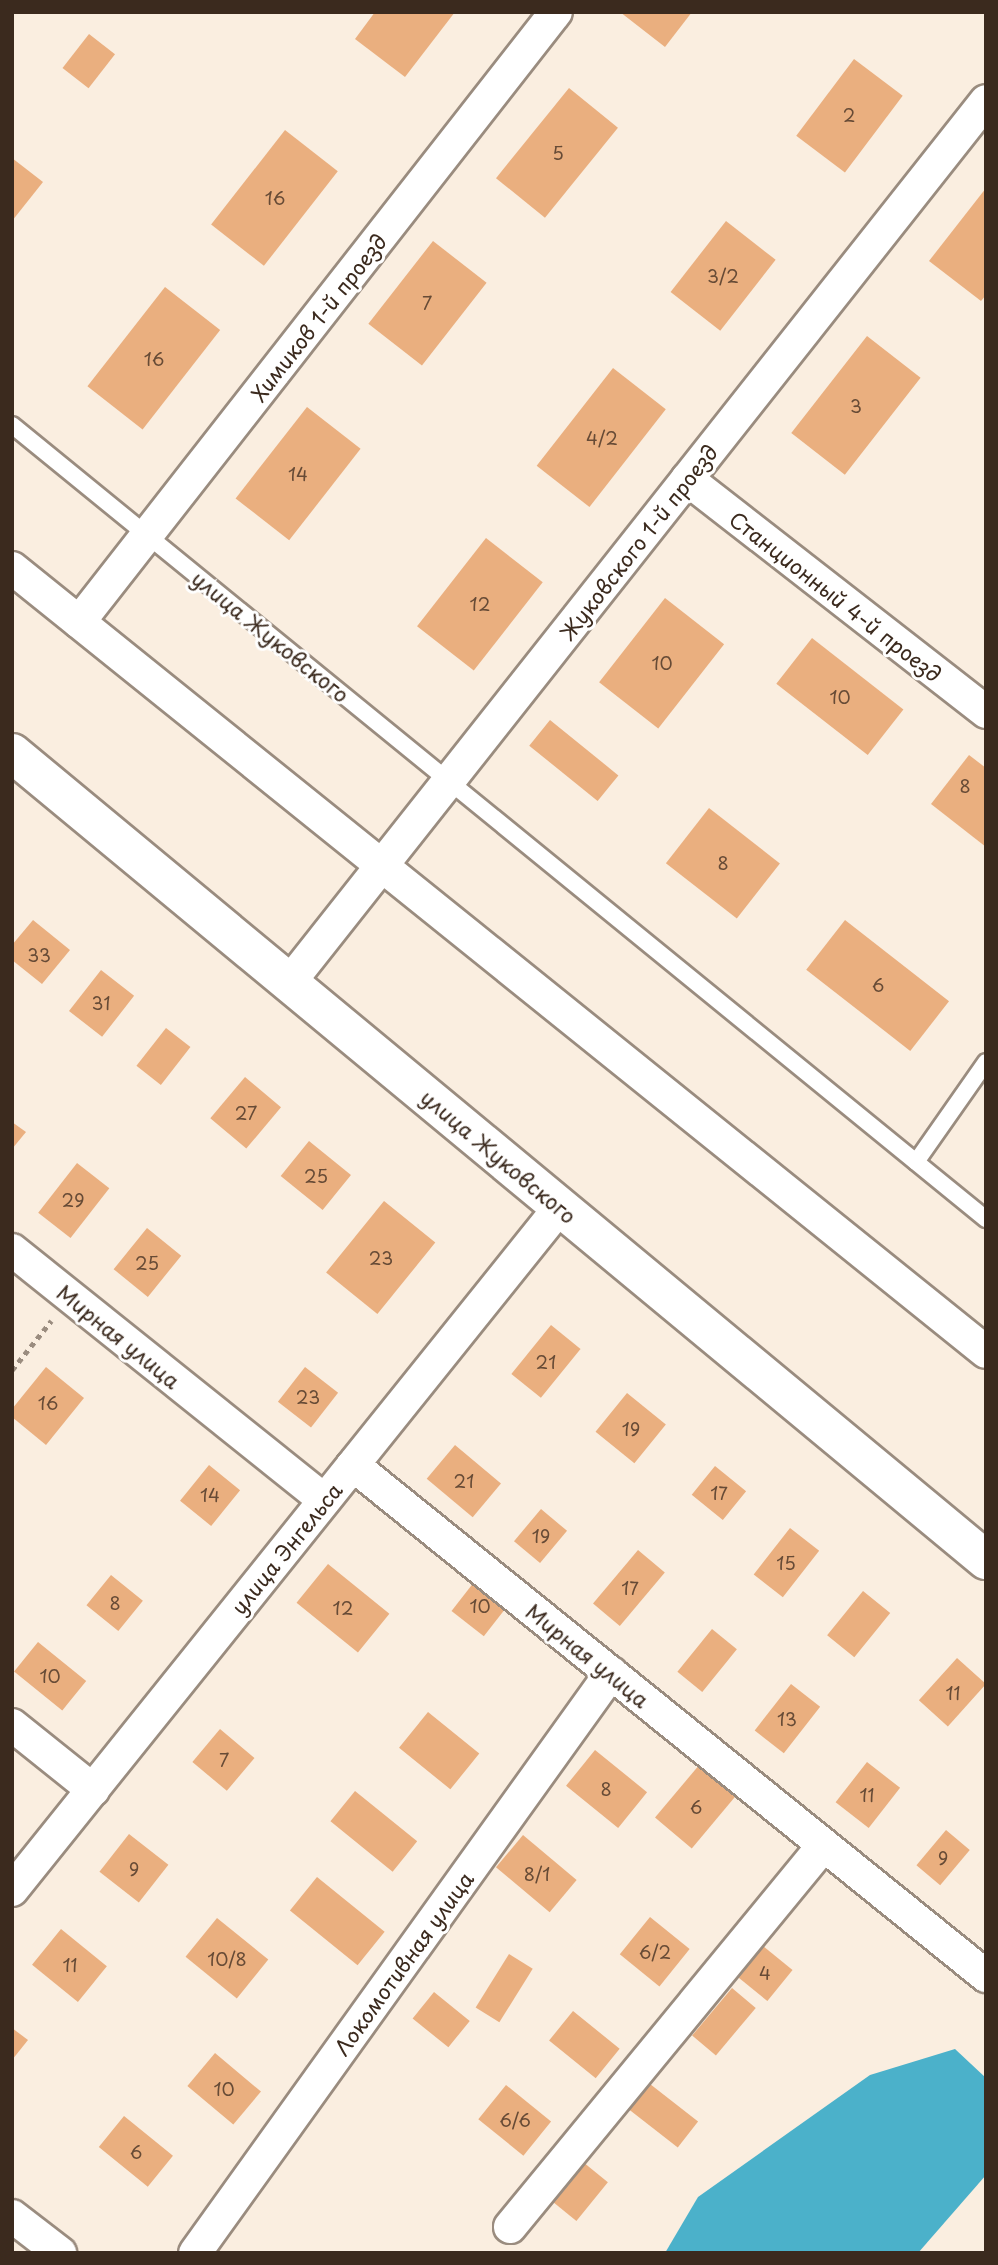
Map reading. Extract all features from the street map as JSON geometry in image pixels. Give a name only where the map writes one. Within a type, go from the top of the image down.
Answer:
[{"type":"street","name":"Химиков 1-й проезд","points":[[79,622],[556,12]]},
{"type":"street","name":"Жуковского 1-й проезд","points":[[289,983],[986,101]]},
{"type":"street","name":"Станционный 4-й проезд","points":[[687,479],[986,712]]},
{"type":"street","points":[[12,568],[986,1352]]},
{"type":"street","name":"улица Жуковского","points":[[12,753],[986,1560]]},
{"type":"street","name":"улица Энгельса","points":[[12,1890],[560,1207]]},
{"type":"street","name":"Мирная улица","points":[[12,1250],[324,1500]]},
{"type":"street","name":"Мирная улица","points":[[353,1465],[986,1976]]},
{"type":"street","name":"Локомотивная улица","points":[[195,2253],[611,1673]]},
{"type":"street","points":[[12,1725],[93,1790]]},
{"type":"street","points":[[510,2227],[824,1845]]},
{"type":"street","points":[[12,2216],[60,2253]]},
{"type":"lane","name":"улица Жуковского","points":[[12,425],[986,1219]]},
{"type":"lane","points":[[916,1162],[986,1062]]},
{"type":"path","points":[[12,1370],[70,1297]]},
{"type":"water","points":[[955,2049],[986,2078],[986,2175],[918,2253],[665,2253],[698,2197],[870,2075]]},
{"type":"building","points":[[375,12],[455,12],[405,77],[355,39]]},
{"type":"building","points":[[620,12],[692,12],[665,47]]},
{"type":"building","points":[[89,34],[115,54],[89,88],[63,68]]},
{"type":"building","points":[[854,59],[903,96],[845,172],[796,136]]},
{"type":"building","points":[[569,88],[618,128],[545,218],[496,178]]},
{"type":"building","points":[[285,130],[338,171],[264,266],[211,225]]},
{"type":"building","points":[[12,158],[43,182],[12,221]]},
{"type":"building","points":[[986,188],[986,295],[981,301],[929,261]]},
{"type":"building","points":[[726,221],[776,260],[720,331],[671,292]]},
{"type":"building","points":[[433,241],[487,283],[422,366],[368,324]]},
{"type":"building","points":[[165,287],[220,330],[143,429],[87,386]]},
{"type":"building","points":[[867,336],[921,378],[845,475],[791,433]]},
{"type":"building","points":[[613,368],[666,409],[589,507],[537,466]]},
{"type":"building","points":[[307,407],[361,449],[289,540],[236,498]]},
{"type":"building","points":[[486,538],[543,582],[474,671],[417,626]]},
{"type":"building","points":[[665,598],[724,644],[658,728],[599,682]]},
{"type":"building","points":[[812,638],[903,709],[868,755],[776,684]]},
{"type":"building","points":[[550,720],[618,775],[598,801],[529,746]]},
{"type":"building","points":[[969,755],[986,768],[986,847],[931,804]]},
{"type":"building","points":[[709,808],[780,863],[737,919],[666,863]]},
{"type":"building","points":[[33,920],[70,950],[42,984],[12,960],[12,945]]},
{"type":"building","points":[[845,920],[949,1001],[910,1051],[806,970]]},
{"type":"building","points":[[101,970],[134,996],[102,1037],[69,1011]]},
{"type":"building","points":[[166,1028],[190,1047],[161,1085],[136,1066]]},
{"type":"building","points":[[245,1077],[281,1107],[246,1149],[210,1118]]},
{"type":"building","points":[[12,1122],[26,1132],[12,1149]]},
{"type":"building","points":[[309,1141],[351,1175],[323,1210],[281,1176]]},
{"type":"building","points":[[77,1163],[109,1188],[71,1238],[38,1213]]},
{"type":"building","points":[[384,1201],[435,1243],[377,1314],[326,1272]]},
{"type":"building","points":[[147,1228],[181,1256],[148,1297],[114,1269]]},
{"type":"building","points":[[551,1325],[581,1349],[541,1398],[511,1374]]},
{"type":"building","points":[[46,1367],[84,1398],[46,1445],[12,1417],[12,1409]]},
{"type":"building","points":[[305,1367],[338,1393],[311,1428],[278,1402]]},
{"type":"building","points":[[627,1393],[666,1424],[634,1463],[596,1432]]},
{"type":"building","points":[[455,1445],[501,1484],[473,1517],[427,1479]]},
{"type":"building","points":[[209,1465],[240,1490],[211,1526],[180,1501]]},
{"type":"building","points":[[715,1466],[746,1491],[723,1520],[692,1495]]},
{"type":"building","points":[[541,1509],[567,1531],[540,1563],[514,1541]]},
{"type":"building","points":[[790,1528],[819,1551],[783,1597],[754,1574]]},
{"type":"building","points":[[638,1550],[665,1572],[620,1626],[593,1604]]},
{"type":"building","points":[[328,1564],[389,1614],[358,1653],[297,1603]]},
{"type":"building","points":[[111,1575],[143,1601],[118,1631],[86,1605]]},
{"type":"building","points":[[478,1577],[510,1602],[484,1636],[452,1611]]},
{"type":"building","points":[[863,1591],[890,1613],[854,1657],[827,1635]]},
{"type":"building","points":[[712,1629],[737,1649],[702,1692],[677,1672]]},
{"type":"building","points":[[38,1642],[86,1681],[62,1711],[14,1672]]},
{"type":"building","points":[[957,1658],[986,1684],[948,1726],[919,1700]]},
{"type":"building","points":[[791,1684],[820,1707],[784,1753],[755,1730]]},
{"type":"building","points":[[428,1712],[479,1754],[450,1789],[399,1748]]},
{"type":"building","points":[[220,1729],[254,1758],[227,1791],[192,1762]]},
{"type":"building","points":[[595,1750],[647,1792],[618,1828],[566,1786]]},
{"type":"building","points":[[867,1762],[900,1788],[869,1828],[836,1802]]},
{"type":"building","points":[[700,1764],[737,1795],[692,1848],[655,1818]]},
{"type":"building","points":[[355,1791],[417,1841],[393,1872],[330,1821]]},
{"type":"building","points":[[946,1830],[970,1850],[940,1885],[916,1865]]},
{"type":"building","points":[[129,1834],[168,1865],[139,1903],[99,1872]]},
{"type":"building","points":[[523,1835],[577,1880],[550,1912],[496,1867]]},
{"type":"building","points":[[317,1877],[385,1932],[358,1965],[290,1910]]},
{"type":"building","points":[[650,1917],[690,1949],[659,1986],[620,1954]]},
{"type":"building","points":[[217,1918],[268,1960],[237,1998],[186,1957]]},
{"type":"building","points":[[61,1929],[107,1966],[78,2002],[32,1965]]},
{"type":"building","points":[[763,1946],[793,1970],[767,2001],[738,1977]]},
{"type":"building","points":[[509,1954],[533,1969],[499,2022],[476,2007]]},
{"type":"building","points":[[732,1988],[756,2008],[716,2055],[692,2035]]},
{"type":"building","points":[[434,1992],[470,2021],[448,2047],[413,2018]]},
{"type":"building","points":[[573,2011],[620,2049],[596,2078],[549,2041]]},
{"type":"building","points":[[12,2028],[28,2040],[12,2060]]},
{"type":"building","points":[[215,2053],[261,2092],[233,2125],[187,2086]]},
{"type":"building","points":[[650,2084],[698,2122],[678,2148],[630,2110]]},
{"type":"building","points":[[506,2085],[551,2122],[523,2156],[478,2119]]},
{"type":"building","points":[[124,2116],[173,2156],[148,2187],[99,2147]]},
{"type":"building","points":[[583,2162],[608,2182],[576,2221],[552,2201]]}]
